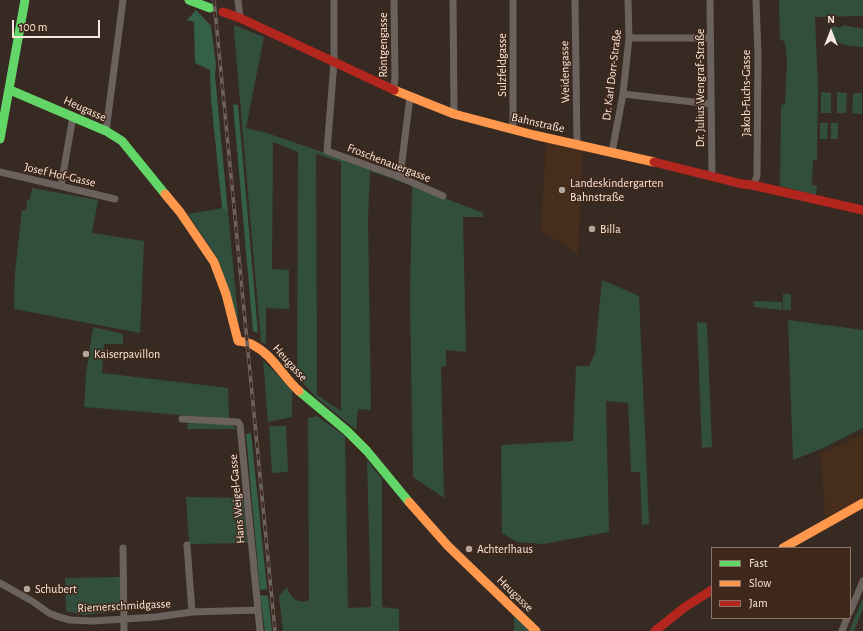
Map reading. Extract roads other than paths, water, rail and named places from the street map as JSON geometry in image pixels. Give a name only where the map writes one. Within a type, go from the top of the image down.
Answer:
[{"type":"street","points":[[0,139],[26,0]]},
{"type":"street","points":[[106,131],[123,0]]},
{"type":"street","points":[[189,0],[210,8]]},
{"type":"street","points":[[238,0],[240,18]]},
{"type":"street","points":[[334,0],[334,62]]},
{"type":"street","name":"Röntgengasse","points":[[393,90],[395,79],[394,0]]},
{"type":"street","points":[[453,0],[454,114]]},
{"type":"street","name":"Sulzfeldgasse","points":[[513,0],[513,129]]},
{"type":"street","name":"Weidengasse","points":[[575,0],[577,144]]},
{"type":"street","name":"Dr. Karl Dorr-Straße","points":[[612,152],[623,94],[629,38],[628,0]]},
{"type":"street","name":"Dr. Julius Wengraf-Straße","points":[[710,0],[712,176]]},
{"type":"street","name":"Jakob-Fuchs-Gasse","points":[[752,185],[757,176],[758,54],[756,0]]},
{"type":"street","name":"Bahnstraße","points":[[223,12],[240,18],[393,90],[454,114],[742,184],[863,210]]},
{"type":"street","points":[[629,38],[710,38]]},
{"type":"street","name":"Froschenauergasse","points":[[334,62],[327,150],[400,177],[443,196]]},
{"type":"street","name":"Heugasse","points":[[10,90],[106,131],[122,141],[180,212],[214,262],[226,294],[238,341],[252,344],[266,353],[298,390],[347,431],[367,451],[419,515],[448,546],[536,631]]},
{"type":"street","points":[[623,94],[711,104]]},
{"type":"street","points":[[400,177],[410,97]]},
{"type":"street","points":[[61,186],[73,116]]},
{"type":"street","name":"Josef Hof-Gasse","points":[[0,172],[115,199]]},
{"type":"street","name":"Hans Weigel-Gasse","points":[[182,419],[238,422],[240,426],[260,631]]},
{"type":"street","points":[[785,547],[863,503]]},
{"type":"street","points":[[187,545],[192,612]]},
{"type":"street","points":[[123,548],[124,631]]},
{"type":"street","points":[[851,610],[863,581]]},
{"type":"street","name":"Riemerschmidgasse","points":[[0,583],[59,617],[70,620],[93,621],[156,617],[192,612],[258,610]]},
{"type":"street","points":[[655,631],[685,607],[711,591]]},
{"type":"street","points":[[842,631],[847,619]]},
{"type":"railway","points":[[214,0],[275,631]]},
{"type":"place","name":"Landeskindergarten Bahnstraße","points":[[562,190]]},
{"type":"place","name":"Billa","points":[[592,229]]},
{"type":"place","name":"Kaiserpavillon","points":[[86,354]]},
{"type":"place","name":"Achterlhaus","points":[[469,549]]},
{"type":"place","name":"Schubert","points":[[27,589]]}]
